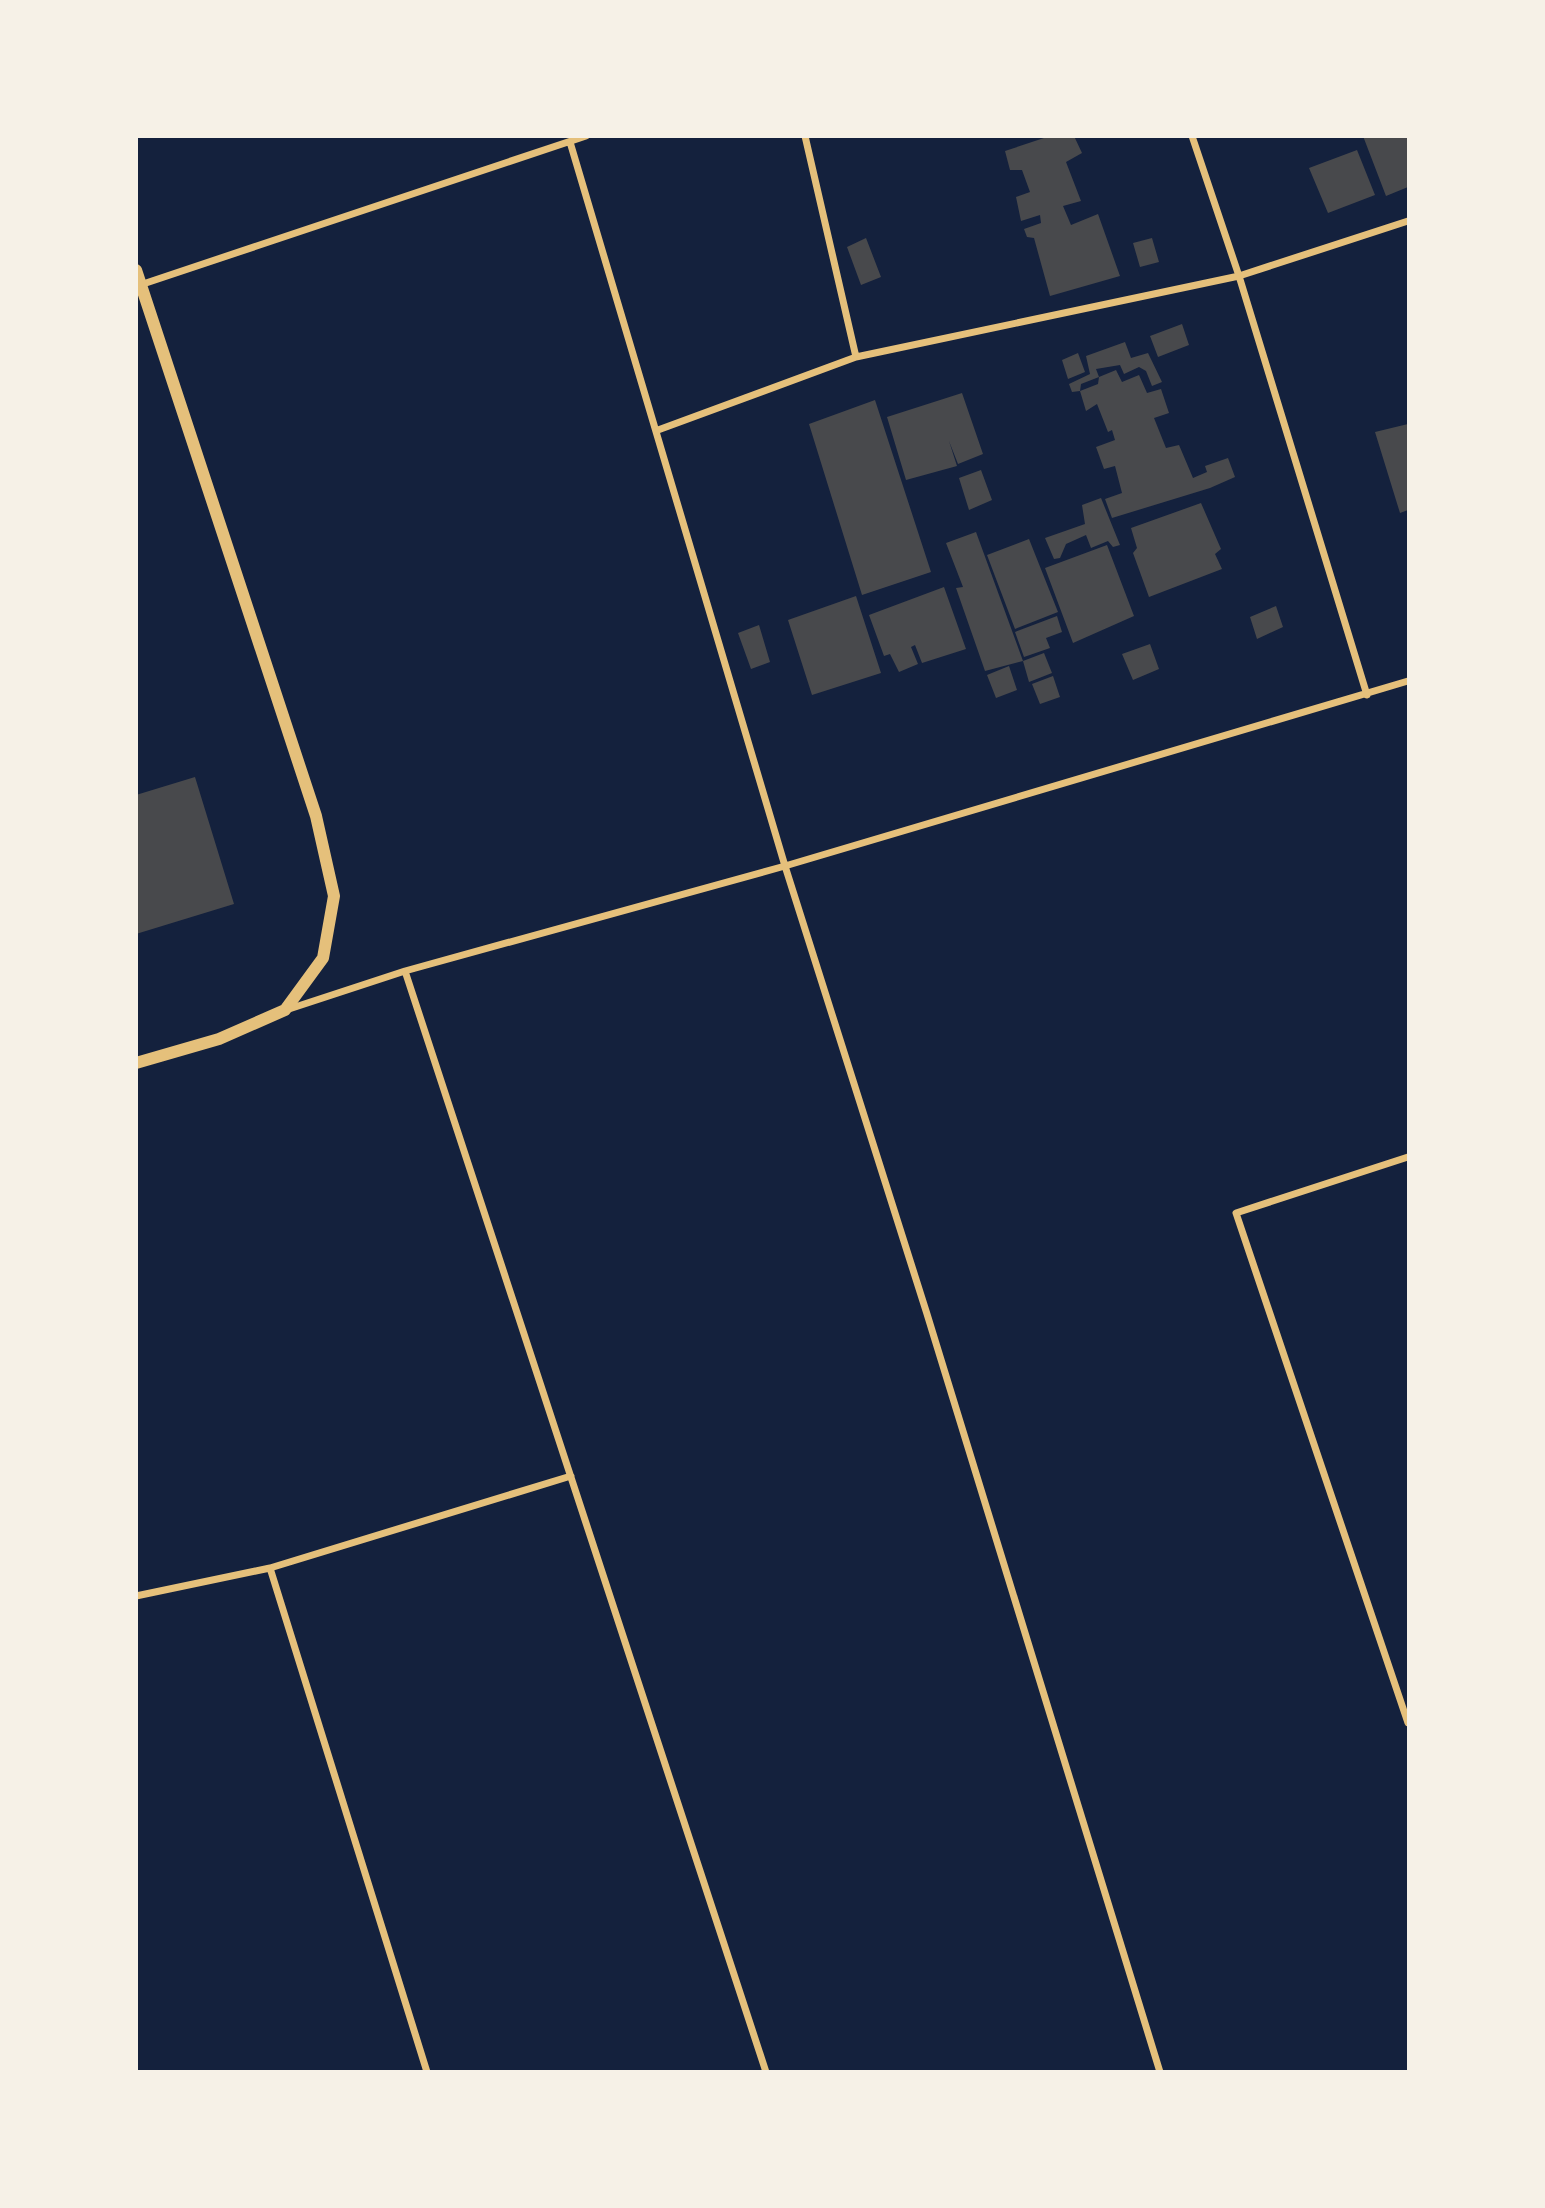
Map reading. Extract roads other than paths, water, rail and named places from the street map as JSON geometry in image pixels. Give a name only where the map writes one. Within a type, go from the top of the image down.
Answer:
[{"type":"street","points":[[140,285],[586,136]]},
{"type":"street","points":[[805,136],[856,357]]},
{"type":"street","points":[[1192,136],[1239,276],[1367,695]]},
{"type":"street","points":[[570,142],[658,430],[785,866],[927,1314],[1160,2071]]},
{"type":"street","points":[[658,430],[856,357],[1239,276],[1409,221]]},
{"type":"street","points":[[136,270],[316,816],[334,896],[323,958],[285,1010]]},
{"type":"street","points":[[136,1063],[219,1039],[285,1010],[405,971],[785,866],[1409,681]]},
{"type":"street","points":[[405,971],[766,2071]]},
{"type":"street","points":[[1409,1157],[1236,1213],[1409,1723]]},
{"type":"street","points":[[136,1596],[270,1568],[571,1476]]},
{"type":"street","points":[[270,1568],[427,2071]]}]
